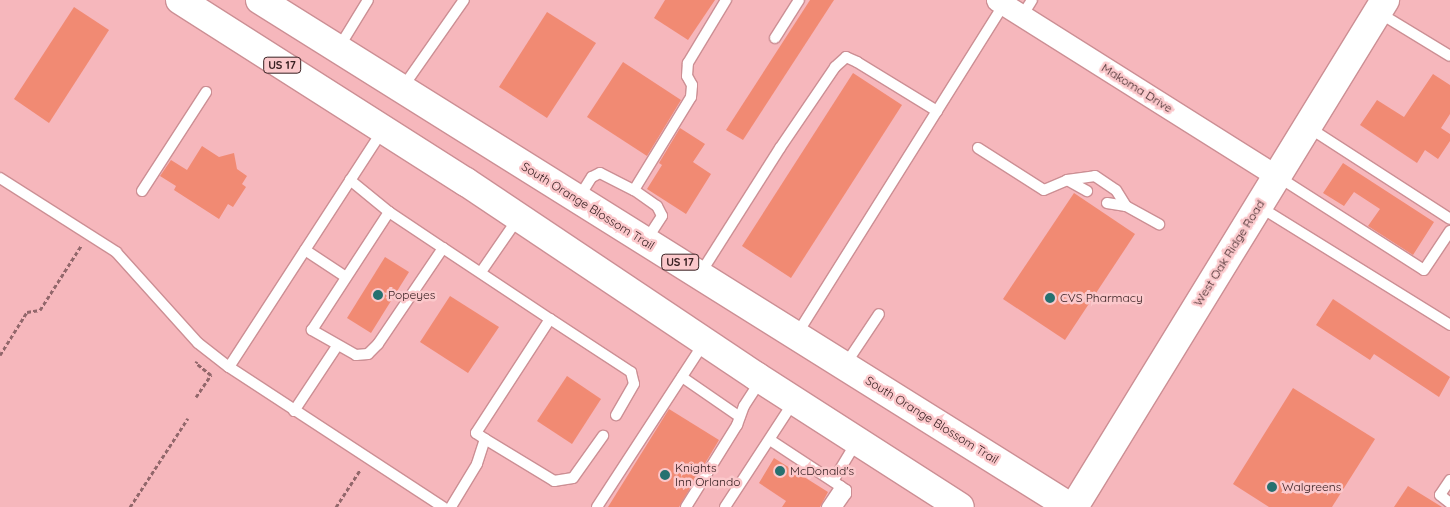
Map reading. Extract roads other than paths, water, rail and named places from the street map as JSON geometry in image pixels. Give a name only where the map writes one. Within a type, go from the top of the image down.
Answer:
[{"type":"main road","name":"US 17","points":[[180,0],[519,217],[761,380],[960,507]]},
{"type":"main road","name":"South Orange Blossom Trail","points":[[260,0],[577,200],[797,334],[1070,507]]},
{"type":"main road","name":"West Oak Ridge Road","points":[[1074,507],[1381,6]]},
{"type":"street","name":"Makoma Drive","points":[[1000,2],[1027,8],[1277,176]]},
{"type":"lane","points":[[338,50],[368,0]]},
{"type":"lane","points":[[401,90],[464,0]]},
{"type":"lane","points":[[634,190],[691,97],[692,85],[687,76],[688,63],[726,0]]},
{"type":"lane","points":[[775,38],[799,0]]},
{"type":"lane","points":[[797,334],[937,111],[1000,2]]},
{"type":"lane","points":[[1381,6],[1450,56]]},
{"type":"lane","points":[[700,274],[780,148],[835,67],[846,57],[858,62],[937,111]]},
{"type":"lane","points":[[142,192],[206,92]]},
{"type":"lane","points":[[1307,126],[1450,219]]},
{"type":"lane","points":[[229,367],[383,129]]},
{"type":"lane","points":[[978,148],[1044,190],[1067,180],[1095,176],[1116,190],[1126,206]]},
{"type":"lane","points":[[577,200],[592,177],[600,173],[634,190],[657,206],[662,216],[646,242]]},
{"type":"lane","points":[[1277,176],[1424,270],[1450,231]]},
{"type":"lane","points":[[0,178],[116,252],[198,342],[229,367],[443,507]]},
{"type":"lane","points":[[350,180],[389,212],[631,372],[634,384],[616,415]]},
{"type":"lane","points":[[1067,180],[1087,191]]},
{"type":"lane","points":[[1107,203],[1126,206],[1159,224]]},
{"type":"lane","points":[[1258,206],[1450,325]]},
{"type":"lane","points":[[389,212],[312,330],[337,346],[356,355],[368,354],[378,344],[443,248]]},
{"type":"lane","points":[[480,272],[519,217]]},
{"type":"lane","points":[[305,250],[346,277]]},
{"type":"lane","points":[[845,365],[878,314]]},
{"type":"lane","points":[[550,319],[476,433],[554,481],[573,478],[603,436]]},
{"type":"lane","points":[[597,507],[705,342]]},
{"type":"lane","points":[[294,411],[337,346]]},
{"type":"lane","points":[[682,376],[740,417]]},
{"type":"lane","points":[[686,507],[737,425],[744,406],[761,380]]},
{"type":"lane","points":[[725,507],[794,401]]},
{"type":"lane","points":[[451,507],[477,464],[484,439]]},
{"type":"lane","points":[[770,440],[846,490],[846,494],[837,507]]},
{"type":"lane","points":[[827,507],[858,441]]},
{"type":"lane","points":[[1450,480],[1440,495],[1450,503]]},
{"type":"place","name":"Popeyes","points":[[378,295]]},
{"type":"place","name":"CVS Pharmacy","points":[[1050,298]]},
{"type":"place","name":"McDonald's","points":[[780,471]]},
{"type":"place","name":"Knights Inn Orlando","points":[[665,475]]},
{"type":"place","name":"Walgreens","points":[[1272,487]]}]
